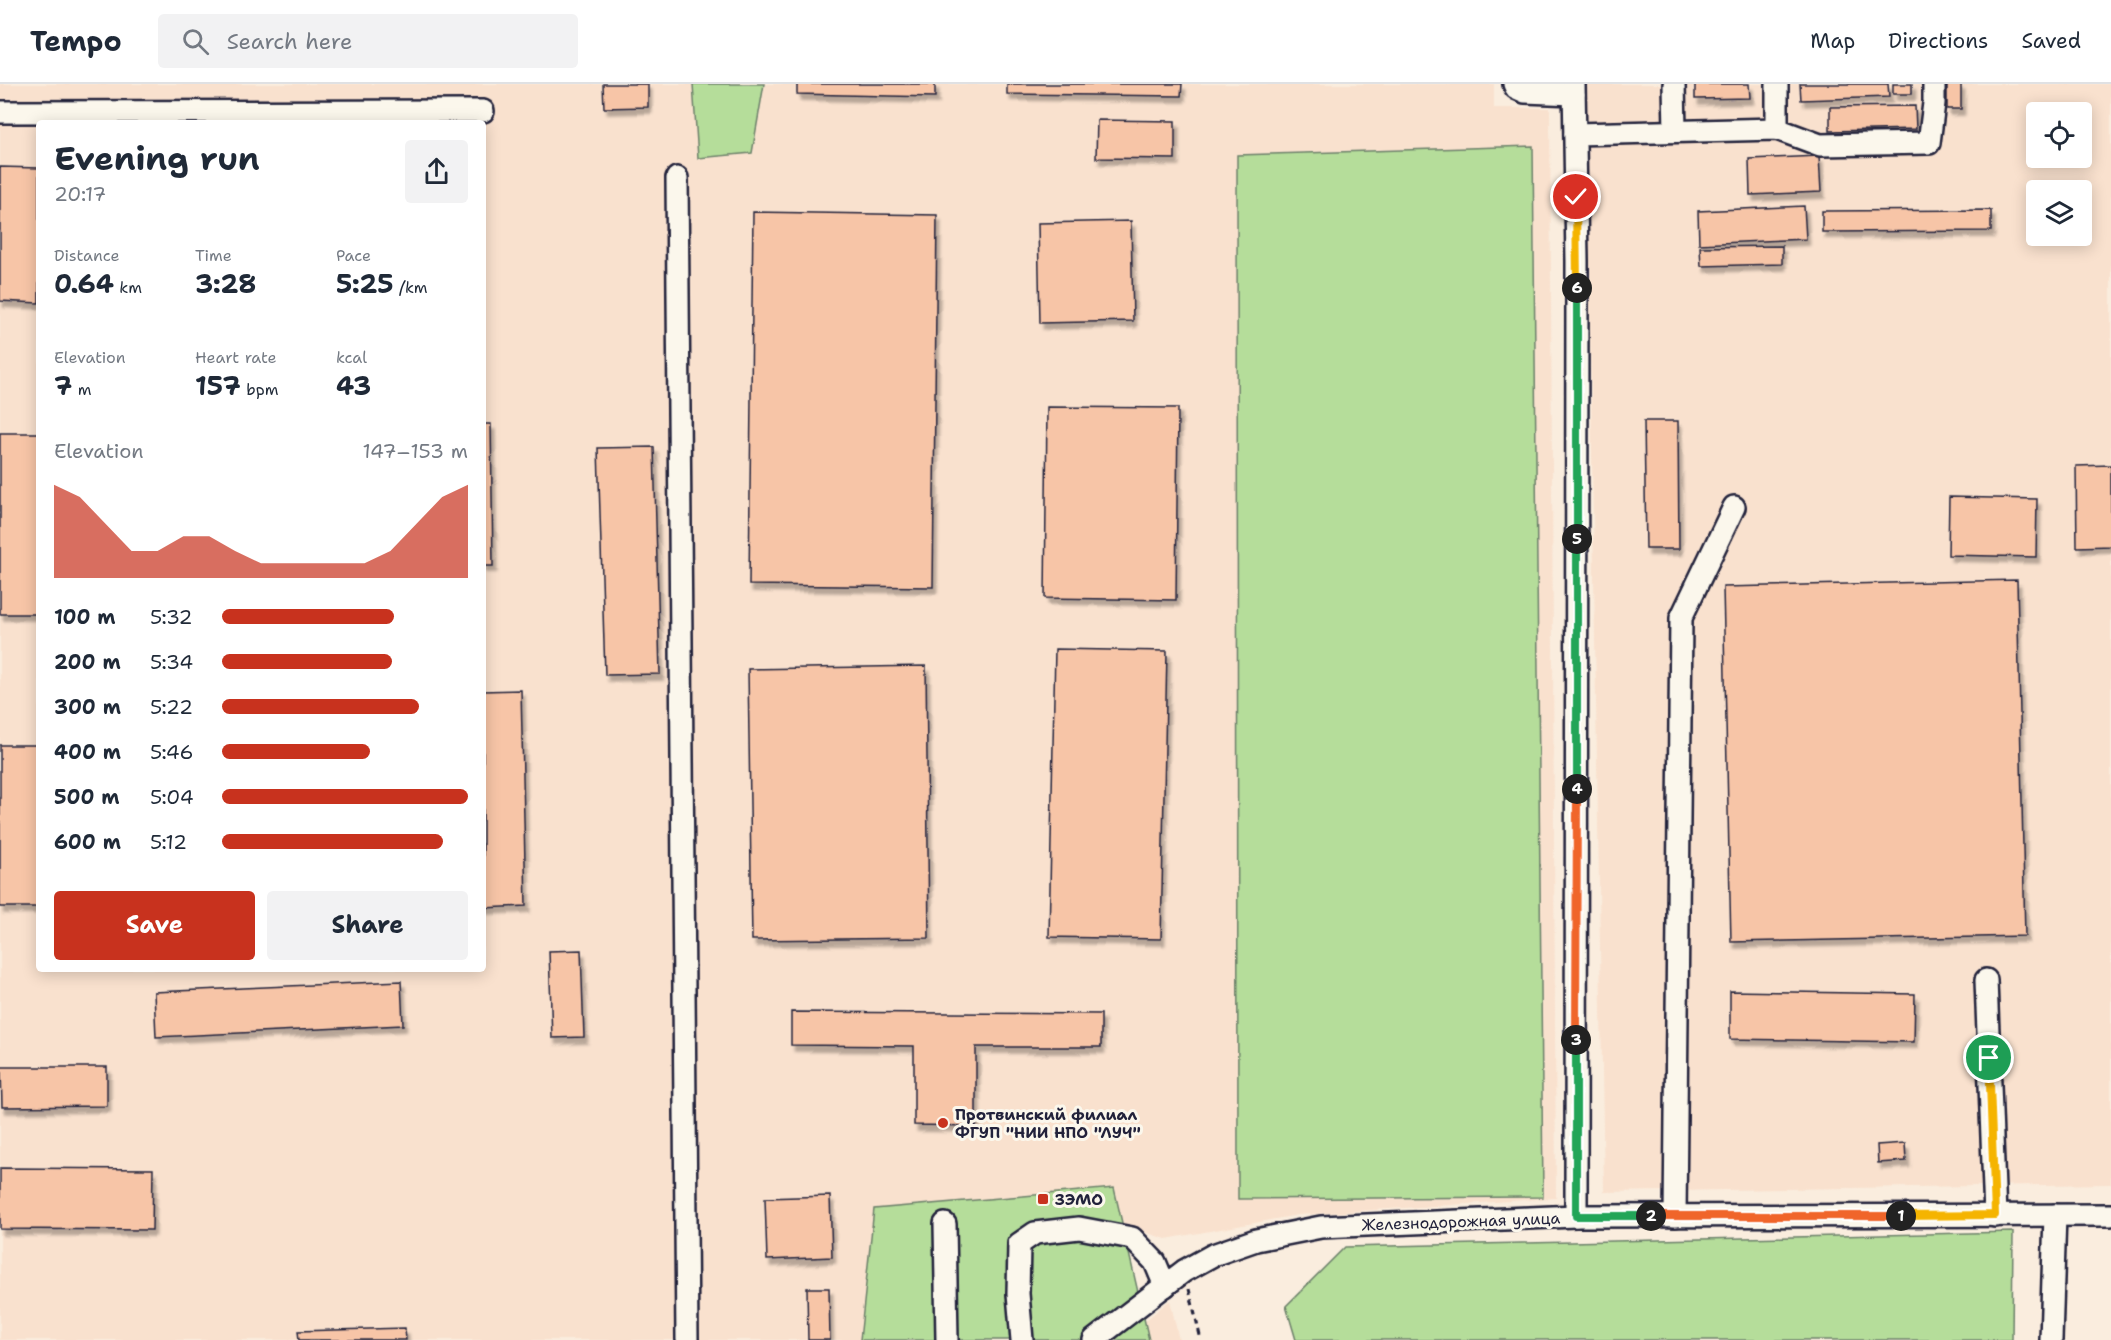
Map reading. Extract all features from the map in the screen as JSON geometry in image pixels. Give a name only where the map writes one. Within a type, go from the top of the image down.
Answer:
[{"type":"street","points":[[1514,84],[1516,88],[1525,92],[1574,89],[1577,261],[1576,1216]]},
{"type":"street","points":[[1674,84],[1675,131]]},
{"type":"street","points":[[1777,84],[1777,129]]},
{"type":"street","points":[[1575,134],[1777,129],[1820,145],[1929,143],[1934,84]]},
{"type":"street","points":[[0,112],[483,111]]},
{"type":"street","points":[[677,178],[687,1340]]},
{"type":"street","points":[[1675,1216],[1681,618],[1734,507]]},
{"type":"street","points":[[1986,980],[1995,1215]]},
{"type":"street","points":[[2050,1340],[2055,1215]]},
{"type":"street","name":"Железнодорожная улица","points":[[1094,1340],[1184,1272],[1213,1256],[1256,1240],[1321,1227],[1576,1216],[2111,1215]]},
{"type":"street","points":[[945,1224],[947,1340]]},
{"type":"street","points":[[1022,1340],[1018,1294],[1019,1244],[1035,1233],[1079,1228],[1132,1238],[1155,1263],[1165,1286]]},
{"type":"path","points":[[1184,1272],[1201,1340]]},
{"type":"shaded area","points":[[0,84],[1494,84],[1494,108],[1550,108],[1556,1198],[1298,1215],[1166,1239],[1113,1222],[1009,1340],[0,1340]]},
{"type":"shaded area","points":[[1586,84],[2111,84],[2111,1184],[1604,1192]]},
{"type":"shaded area","points":[[1170,1300],[1179,1340],[1122,1340]]},
{"type":"green space","points":[[693,84],[764,84],[752,153],[698,158]]},
{"type":"green space","points":[[1533,146],[1543,1197],[1238,1199],[1237,155]]},
{"type":"green space","points":[[1114,1188],[1149,1340],[860,1340],[874,1209]]},
{"type":"green space","points":[[2013,1232],[2012,1340],[1296,1340],[1286,1306],[1345,1247]]},
{"type":"building","points":[[603,84],[648,84],[648,107],[604,108]]},
{"type":"building","points":[[797,84],[935,84],[935,97],[797,94]]},
{"type":"building","points":[[1007,84],[1182,84],[1181,96],[1007,94]]},
{"type":"building","points":[[1695,84],[1749,84],[1750,98],[1695,99]]},
{"type":"building","points":[[1800,84],[1888,84],[1889,97],[1801,100]]},
{"type":"building","points":[[1893,84],[1912,84],[1912,94],[1893,94]]},
{"type":"building","points":[[1947,84],[1961,84],[1961,109],[1947,109]]},
{"type":"building","points":[[1915,106],[1916,129],[1830,131],[1830,107]]},
{"type":"building","points":[[1097,120],[1175,121],[1175,159],[1096,158]]},
{"type":"building","points":[[1819,156],[1821,192],[1750,195],[1749,159]]},
{"type":"building","points":[[0,167],[36,168],[36,303],[0,301]]},
{"type":"building","points":[[1804,206],[1806,239],[1699,244],[1698,211]]},
{"type":"building","points":[[1991,210],[1991,231],[1822,232],[1822,211]]},
{"type":"building","points":[[753,212],[937,215],[933,587],[749,585]]},
{"type":"building","points":[[1131,221],[1133,321],[1040,323],[1038,223]]},
{"type":"building","points":[[1782,246],[1782,264],[1701,266],[1700,247]]},
{"type":"building","points":[[1047,407],[1178,408],[1176,600],[1045,598]]},
{"type":"building","points":[[1644,421],[1678,421],[1679,549],[1646,549]]},
{"type":"building","points":[[486,424],[491,424],[493,566],[486,566]]},
{"type":"building","points":[[0,433],[36,433],[36,614],[0,614]]},
{"type":"building","points":[[654,447],[660,674],[605,675],[598,448]]},
{"type":"building","points":[[2111,465],[2111,546],[2077,547],[2076,466]]},
{"type":"building","points":[[1949,497],[2037,499],[2036,557],[1948,555]]},
{"type":"building","points":[[2017,580],[2025,936],[1731,942],[1723,587]]},
{"type":"building","points":[[1055,649],[1167,651],[1161,939],[1049,937]]},
{"type":"building","points":[[926,666],[929,938],[752,940],[748,669]]},
{"type":"building","points":[[521,690],[526,906],[486,908],[486,691]]},
{"type":"building","points":[[0,745],[36,745],[36,907],[0,907]]},
{"type":"building","points":[[581,950],[584,1037],[552,1038],[549,951]]},
{"type":"building","points":[[401,981],[403,1025],[156,1037],[154,992]]},
{"type":"building","points":[[1730,991],[1915,994],[1914,1042],[1730,1039]]},
{"type":"building","points":[[791,1012],[1101,1014],[1101,1047],[976,1047],[976,1126],[914,1125],[914,1046],[791,1045]]},
{"type":"building","points":[[1,1067],[107,1067],[107,1106],[2,1107]]},
{"type":"building","points":[[1905,1143],[1906,1161],[1878,1163],[1877,1145]]},
{"type":"building","points":[[0,1168],[153,1169],[152,1230],[0,1229]]},
{"type":"building","points":[[830,1196],[832,1257],[767,1260],[765,1198]]},
{"type":"building","points":[[807,1288],[829,1288],[830,1340],[808,1340]]},
{"type":"building","points":[[405,1328],[406,1340],[299,1340],[298,1331]]},
{"type":"place","name":"Протвинский филиал ФГУП \"НИИ НПО \"ЛУЧ\"","points":[[943,1123]]},
{"type":"place","name":"ЗЭМО","points":[[1043,1199]]},
{"type":"route","points":[[1576,197],[1576,1216],[1995,1215],[1989,1058]]}]
